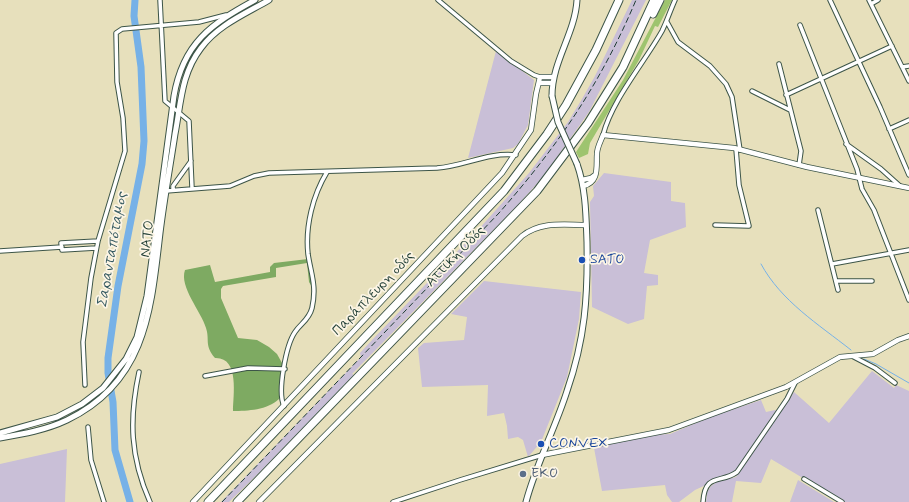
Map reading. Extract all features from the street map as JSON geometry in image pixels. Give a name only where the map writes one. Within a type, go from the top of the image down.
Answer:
[{"type":"highway","points":[[604,31],[615,0]]},
{"type":"highway","name":"Αττική Οδός","points":[[208,502],[504,191],[547,134],[566,105],[619,0]]},
{"type":"highway","name":"Αττική Οδός","points":[[237,502],[537,190],[588,123],[623,67],[646,21],[654,0]]},
{"type":"highway","points":[[646,21],[654,13],[660,0]]},
{"type":"main road","name":"ΝΑΤΟ","points":[[124,367],[137,337],[147,296],[172,108],[179,74],[189,54],[203,35],[227,15],[255,0]]},
{"type":"main road","name":"ΝΑΤΟ","points":[[0,438],[35,431],[60,423],[95,399],[124,367],[142,337],[149,315],[165,191],[185,76],[194,58],[208,39],[223,26],[270,0]]},
{"type":"main road","points":[[526,502],[542,455],[571,380],[585,324],[587,284],[586,226],[583,183],[577,164],[558,122],[552,96],[553,77],[575,15],[577,0]]},
{"type":"main road","name":"ΝΑΤΟ","points":[[0,433],[57,417],[95,399]]},
{"type":"street","points":[[160,0],[165,101],[189,120],[192,188]]},
{"type":"street","points":[[438,0],[511,61],[534,75],[540,77],[553,77]]},
{"type":"street","points":[[583,183],[596,173],[597,152],[606,124],[667,22],[675,0]]},
{"type":"street","points":[[830,0],[909,175]]},
{"type":"street","points":[[878,0],[870,2],[909,81]]},
{"type":"street","points":[[85,385],[85,316],[96,248],[125,151],[123,118],[117,82],[116,33],[122,29],[199,22],[227,15]]},
{"type":"street","points":[[667,22],[678,42],[710,66],[726,84],[732,97],[738,149],[739,185],[747,211],[749,226],[715,225]]},
{"type":"street","points":[[800,25],[820,80],[859,177],[862,189],[874,210],[909,300]]},
{"type":"street","points":[[786,95],[892,46]]},
{"type":"street","points":[[779,64],[800,151],[799,165]]},
{"type":"street","points":[[902,67],[909,66]]},
{"type":"street","name":"Παράπλευρη οδός","points":[[193,502],[502,173],[529,135],[533,125],[536,94],[540,77]]},
{"type":"street","points":[[539,83],[552,83]]},
{"type":"street","points":[[752,90],[790,110]]},
{"type":"street","points":[[889,130],[909,120]]},
{"type":"street","points":[[603,135],[738,149],[799,165],[909,188]]},
{"type":"street","points":[[846,144],[901,187]]},
{"type":"street","points":[[165,191],[230,186],[262,174],[450,167],[487,155],[501,153],[516,155]]},
{"type":"street","points":[[173,190],[172,186],[191,160]]},
{"type":"street","points":[[284,406],[281,389],[289,343],[295,331],[308,319],[313,302],[315,287],[308,252],[309,225],[316,194],[327,172]]},
{"type":"street","points":[[818,210],[838,290]]},
{"type":"street","points":[[259,502],[529,230],[542,225],[586,226]]},
{"type":"street","points":[[0,250],[62,246],[98,241]]},
{"type":"street","points":[[62,246],[96,248]]},
{"type":"street","points":[[832,264],[909,250]]},
{"type":"street","points":[[836,282],[872,281]]},
{"type":"street","points":[[393,502],[542,455],[668,430],[795,383],[834,360],[852,356],[873,354],[898,340],[909,336]]},
{"type":"street","points":[[852,356],[874,368],[895,383]]},
{"type":"street","points":[[205,376],[248,368],[285,368]]},
{"type":"street","points":[[139,372],[133,409],[133,447],[141,477],[150,502]]},
{"type":"street","points":[[703,502],[704,492],[709,484],[737,472],[787,399],[795,383]]},
{"type":"street","points":[[88,427],[91,460],[104,502]]},
{"type":"street","points":[[804,479],[842,502]]},
{"type":"shaded area","points":[[632,0],[646,0],[589,112],[543,177],[518,205],[352,374],[354,375],[259,473],[229,502],[221,502],[361,357],[360,353],[478,230],[529,173],[568,122],[582,99],[595,76]]},
{"type":"shaded area","points":[[496,51],[534,80],[528,125],[518,144],[513,148],[468,158]]},
{"type":"shaded area","points":[[604,173],[671,182],[671,201],[685,203],[686,227],[650,240],[644,273],[658,275],[658,285],[647,286],[644,319],[628,324],[592,307],[590,202],[594,196],[593,186]]},
{"type":"shaded area","points":[[484,281],[581,292],[579,319],[567,377],[541,442],[528,457],[523,440],[518,437],[508,439],[504,413],[487,416],[488,385],[422,387],[418,348],[424,343],[464,340],[467,317],[451,314]]},
{"type":"shaded area","points":[[872,371],[894,388],[896,385],[909,391],[909,502],[843,502],[771,459],[761,483],[736,481],[732,502],[706,502],[707,492],[711,486],[718,481],[736,477],[794,392],[829,423]]},
{"type":"shaded area","points":[[761,400],[766,412],[775,410],[778,413],[736,476],[719,479],[695,490],[679,502],[672,502],[667,495],[665,485],[602,491],[594,448],[651,435],[670,434],[710,417]]},
{"type":"shaded area","points":[[67,449],[65,502],[0,502],[0,464]]},
{"type":"shaded area","points":[[798,480],[834,502],[790,502]]},
{"type":"green space","points":[[665,0],[672,0],[658,27],[655,26],[639,60],[590,143],[588,154],[579,158],[576,152],[623,80]]},
{"type":"green space","points":[[308,259],[312,287],[309,282],[307,263],[276,268],[276,277],[223,286],[221,289],[221,298],[238,338],[257,340],[277,354],[282,363],[279,399],[263,408],[233,411],[234,387],[232,370],[223,359],[215,358],[208,346],[206,328],[185,284],[185,270],[210,265],[215,282],[270,272],[270,267],[274,263]]},
{"type":"waterway","name":"Σαρανταπόταμος","points":[[130,502],[115,450],[113,402],[108,373],[108,358],[118,286],[142,164],[144,141],[141,67],[134,16],[135,0]]},
{"type":"waterway","points":[[761,264],[769,277],[790,301],[851,350]]},
{"type":"waterway","points":[[864,359],[876,364],[909,383]]},
{"type":"railway","points":[[222,502],[499,213],[520,188],[559,138],[593,86],[608,59],[636,0]]},
{"type":"place","name":"SATO","points":[[582,260]]},
{"type":"place","name":"CONVEX","points":[[541,444]]},
{"type":"place","name":"EKO","points":[[523,474]]}]
